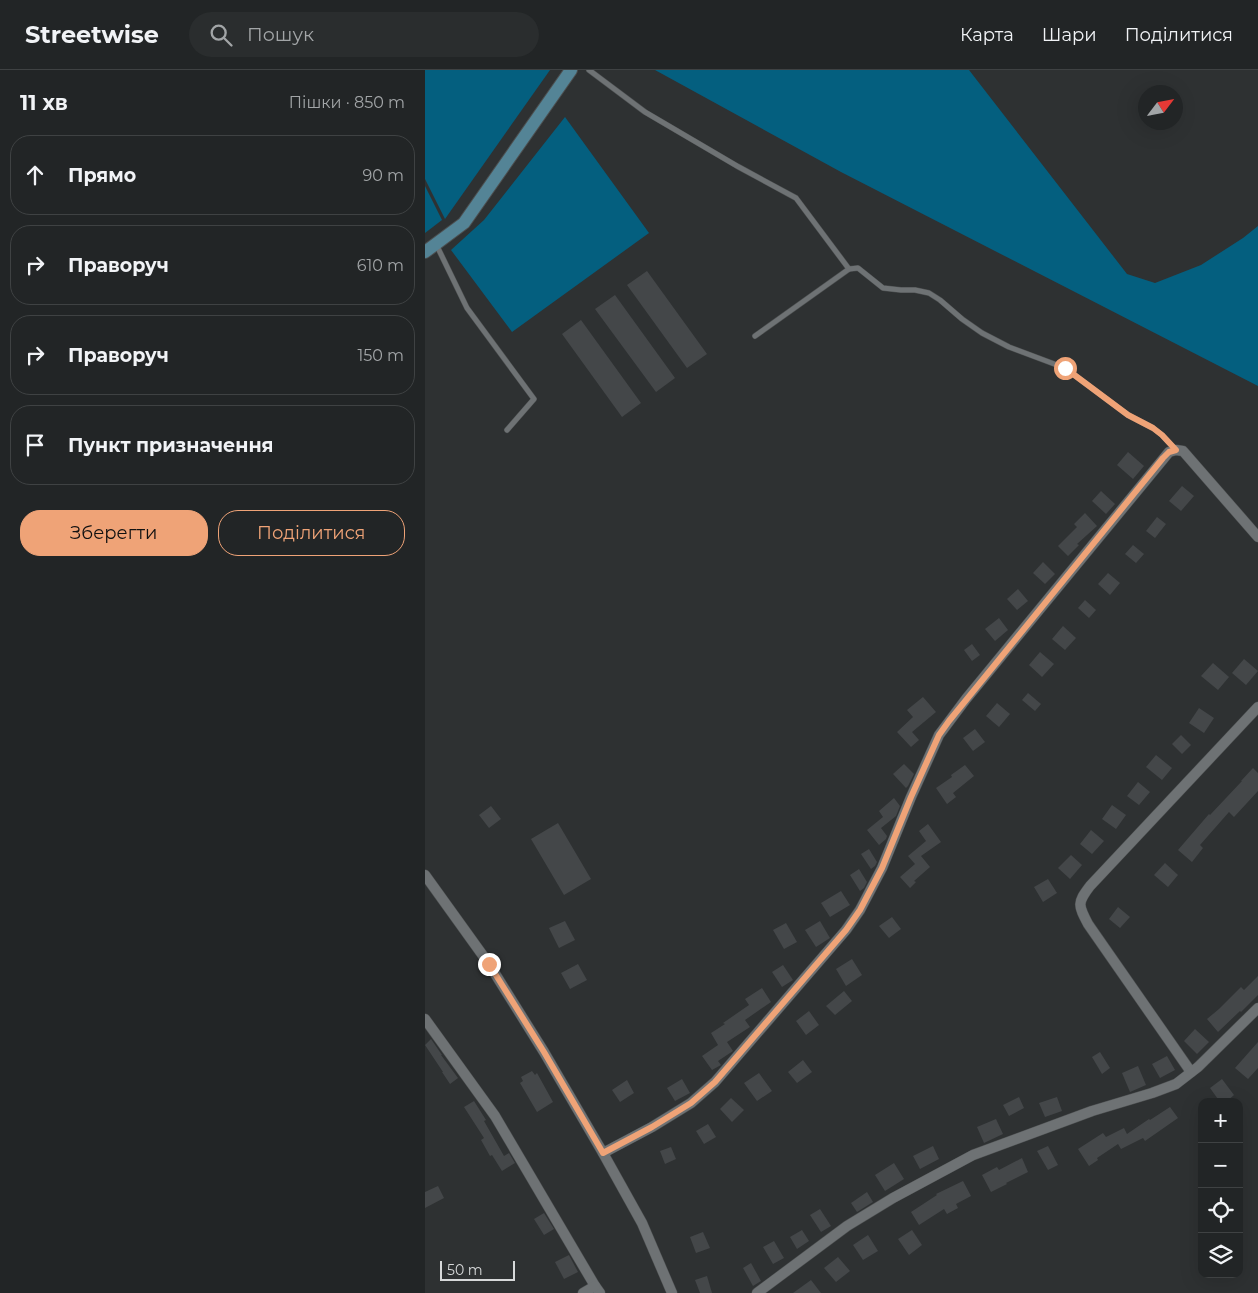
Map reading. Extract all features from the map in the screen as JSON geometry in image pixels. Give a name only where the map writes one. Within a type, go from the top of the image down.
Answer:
[{"type":"street","points":[[425,252],[464,223],[571,70]]},
{"type":"street","points":[[603,1153],[652,1127],[691,1103],[715,1082],[846,930],[860,910],[882,868],[939,735],[966,698],[1169,452],[1183,451],[1258,537]]},
{"type":"street","points":[[1191,1072],[1088,924],[1080,904],[1090,886],[1258,707]]},
{"type":"street","points":[[425,875],[489,964],[544,1052],[642,1223],[672,1293]]},
{"type":"street","points":[[757,1293],[847,1226],[893,1198],[973,1155],[1091,1111],[1176,1084],[1258,1008]]},
{"type":"street","points":[[425,1019],[495,1116],[597,1290],[583,1293]]},
{"type":"lane","points":[[589,70],[645,112],[737,166],[797,198],[849,269]]},
{"type":"lane","points":[[436,244],[467,308],[534,399],[507,430]]},
{"type":"lane","points":[[755,336],[849,269],[858,268],[883,288],[929,292],[962,319],[983,333],[1009,347],[1065,368],[1128,415],[1153,428],[1176,450]]},
{"type":"shaded area","points":[[425,70],[550,70],[445,219],[425,179]]},
{"type":"shaded area","points":[[655,70],[969,70],[1127,274],[1155,283],[1201,265],[1258,226],[1258,386],[841,172]]},
{"type":"shaded area","points":[[565,117],[649,233],[512,332],[451,250],[484,220]]},
{"type":"shaded area","points":[[425,186],[442,220],[425,233]]},
{"type":"building","points":[[647,271],[707,354],[687,368],[627,285]]},
{"type":"building","points":[[615,295],[675,378],[656,392],[595,309]]},
{"type":"building","points":[[581,320],[641,403],[622,417],[562,334]]},
{"type":"building","points":[[1128,452],[1144,466],[1133,479],[1117,465]]},
{"type":"building","points":[[1182,486],[1194,496],[1181,511],[1169,501]]},
{"type":"building","points":[[1101,491],[1115,504],[1106,514],[1092,501]]},
{"type":"building","points":[[1085,513],[1097,526],[1077,544],[1079,545],[1068,556],[1058,546],[1077,527],[1074,524]]},
{"type":"building","points":[[1157,517],[1166,524],[1155,538],[1146,531]]},
{"type":"building","points":[[1133,545],[1144,554],[1136,563],[1125,554]]},
{"type":"building","points":[[1043,562],[1055,574],[1045,584],[1033,573]]},
{"type":"building","points":[[1108,573],[1120,583],[1110,595],[1098,584]]},
{"type":"building","points":[[1018,589],[1028,601],[1017,610],[1007,599]]},
{"type":"building","points":[[1085,600],[1096,610],[1089,618],[1078,608]]},
{"type":"building","points":[[999,618],[1008,630],[995,641],[985,629]]},
{"type":"building","points":[[1063,626],[1076,638],[1065,650],[1052,639]]},
{"type":"building","points":[[972,644],[980,655],[972,661],[964,650]]},
{"type":"building","points":[[1040,652],[1054,664],[1042,677],[1029,665]]},
{"type":"building","points":[[1244,659],[1258,671],[1246,685],[1232,673]]},
{"type":"building","points":[[1213,663],[1229,677],[1218,690],[1201,676]]},
{"type":"building","points":[[1028,693],[1041,704],[1035,711],[1022,700]]},
{"type":"building","points":[[923,697],[936,712],[912,732],[919,740],[911,747],[897,732],[913,717],[907,710]]},
{"type":"building","points":[[997,703],[1010,714],[999,727],[986,716]]},
{"type":"building","points":[[1199,708],[1214,718],[1204,733],[1189,723]]},
{"type":"building","points":[[975,729],[985,742],[973,751],[963,738]]},
{"type":"building","points":[[1181,735],[1191,745],[1182,754],[1172,744]]},
{"type":"building","points":[[1156,755],[1172,768],[1162,780],[1146,767]]},
{"type":"building","points":[[904,764],[914,774],[906,788],[893,774]]},
{"type":"building","points":[[965,765],[974,776],[953,793],[956,797],[947,804],[936,788]]},
{"type":"building","points":[[1253,768],[1258,773],[1258,791],[1234,817],[1229,812],[1200,845],[1203,848],[1192,862],[1178,850]]},
{"type":"building","points":[[1138,782],[1150,792],[1139,805],[1127,796]]},
{"type":"building","points":[[894,798],[900,806],[896,816],[881,828],[887,836],[879,845],[867,830],[883,817],[879,811]]},
{"type":"building","points":[[1112,805],[1126,815],[1116,829],[1102,819]]},
{"type":"building","points":[[491,806],[501,819],[489,828],[479,815]]},
{"type":"building","points":[[558,823],[591,879],[564,895],[531,839]]},
{"type":"building","points":[[928,824],[941,842],[921,856],[930,867],[914,881],[916,882],[910,888],[900,877],[915,864],[908,856],[926,841],[919,831]]},
{"type":"building","points":[[1091,830],[1104,841],[1092,854],[1080,844]]},
{"type":"building","points":[[869,849],[877,862],[871,869],[861,854]]},
{"type":"building","points":[[1071,855],[1082,865],[1070,879],[1058,868]]},
{"type":"building","points":[[1165,863],[1178,875],[1168,887],[1154,875]]},
{"type":"building","points":[[859,869],[867,882],[860,891],[850,875]]},
{"type":"building","points":[[1048,879],[1057,893],[1043,902],[1034,887]]},
{"type":"building","points":[[841,891],[850,905],[830,917],[821,903]]},
{"type":"building","points":[[1118,907],[1130,917],[1120,928],[1109,919]]},
{"type":"building","points":[[892,917],[901,929],[889,938],[879,926]]},
{"type":"building","points":[[565,921],[575,940],[559,948],[549,928]]},
{"type":"building","points":[[820,921],[830,938],[816,947],[805,930]]},
{"type":"building","points":[[786,923],[797,942],[784,949],[773,930]]},
{"type":"building","points":[[852,959],[862,975],[846,986],[836,969]]},
{"type":"building","points":[[578,964],[587,980],[570,989],[561,973]]},
{"type":"building","points":[[783,965],[793,980],[782,987],[772,972]]},
{"type":"building","points":[[1258,976],[1258,995],[1218,1032],[1207,1019],[1241,987],[1244,990]]},
{"type":"building","points":[[762,988],[771,1002],[745,1020],[750,1027],[727,1042],[733,1051],[718,1061],[721,1065],[712,1070],[702,1056],[718,1045],[711,1033],[749,1005],[745,999]]},
{"type":"building","points":[[844,991],[852,1001],[835,1015],[826,1006]]},
{"type":"building","points":[[809,1011],[819,1025],[806,1035],[796,1021]]},
{"type":"building","points":[[1195,1029],[1209,1042],[1197,1054],[1184,1041]]},
{"type":"building","points":[[431,1039],[458,1078],[450,1084],[425,1045]]},
{"type":"building","points":[[1258,1042],[1258,1068],[1248,1079],[1235,1068]]},
{"type":"building","points":[[1100,1052],[1110,1068],[1102,1074],[1092,1057]]},
{"type":"building","points":[[1167,1056],[1175,1070],[1160,1078],[1152,1064]]},
{"type":"building","points":[[803,1060],[812,1072],[797,1083],[788,1072]]},
{"type":"building","points":[[1138,1066],[1146,1085],[1130,1092],[1122,1073]]},
{"type":"building","points":[[532,1071],[535,1075],[537,1073],[553,1102],[537,1112],[520,1083],[523,1081],[521,1077]]},
{"type":"building","points":[[759,1073],[772,1091],[757,1101],[744,1083]]},
{"type":"building","points":[[682,1079],[690,1093],[675,1101],[667,1088]]},
{"type":"building","points":[[1222,1079],[1234,1095],[1231,1098],[1217,1098],[1210,1088]]},
{"type":"building","points":[[627,1080],[634,1093],[620,1102],[612,1090]]},
{"type":"building","points":[[1019,1097],[1024,1108],[1009,1116],[1003,1105]]},
{"type":"building","points":[[1057,1097],[1062,1111],[1045,1117],[1039,1103]]},
{"type":"building","points":[[731,1098],[744,1110],[732,1122],[720,1109]]},
{"type":"building","points":[[474,1101],[504,1156],[509,1153],[515,1163],[502,1171],[492,1155],[490,1156],[481,1140],[484,1138],[464,1107]]},
{"type":"building","points":[[1170,1107],[1178,1118],[1145,1141],[1143,1138],[1121,1149],[1118,1144],[1097,1158],[1098,1160],[1089,1166],[1078,1149],[1103,1133],[1106,1137],[1124,1128],[1127,1134]]},
{"type":"building","points":[[996,1119],[1003,1134],[984,1143],[977,1127]]},
{"type":"building","points":[[708,1124],[716,1137],[704,1144],[696,1131]]},
{"type":"building","points":[[933,1146],[939,1159],[920,1169],[913,1156]]},
{"type":"building","points":[[1048,1146],[1058,1165],[1048,1170],[1037,1151]]},
{"type":"building","points":[[671,1147],[676,1159],[665,1164],[660,1151]]},
{"type":"building","points":[[1022,1158],[1028,1172],[991,1192],[982,1175],[997,1167],[999,1170]]},
{"type":"building","points":[[894,1163],[904,1179],[885,1191],[875,1175]]},
{"type":"building","points":[[963,1181],[971,1196],[956,1204],[958,1208],[947,1214],[944,1209],[919,1225],[911,1212],[936,1194]]},
{"type":"building","points":[[438,1186],[444,1198],[425,1208],[425,1192]]},
{"type":"building","points":[[867,1192],[873,1202],[857,1212],[851,1203]]},
{"type":"building","points":[[820,1209],[831,1226],[821,1232],[810,1215]]},
{"type":"building","points":[[544,1213],[554,1229],[544,1235],[534,1219]]},
{"type":"building","points":[[802,1230],[809,1241],[797,1249],[790,1237]]},
{"type":"building","points":[[912,1230],[922,1245],[909,1255],[898,1239]]},
{"type":"building","points":[[703,1232],[710,1248],[696,1253],[690,1237]]},
{"type":"building","points":[[868,1235],[878,1251],[863,1260],[853,1245]]},
{"type":"building","points":[[774,1241],[784,1258],[773,1264],[763,1247]]},
{"type":"building","points":[[569,1255],[578,1272],[564,1279],[555,1262]]},
{"type":"building","points":[[838,1257],[850,1271],[836,1282],[824,1268]]},
{"type":"building","points":[[751,1263],[761,1281],[753,1286],[743,1268]]},
{"type":"building","points":[[707,1276],[712,1293],[700,1293],[695,1280]]},
{"type":"building","points":[[811,1280],[821,1293],[793,1293]]},
{"type":"route","points":[[489,964],[544,1052],[603,1153],[652,1127],[691,1103],[715,1082],[846,930],[860,910],[882,868],[939,735],[949,721],[1163,458],[1169,452],[1176,450],[1153,428],[1128,415],[1065,368]]}]
